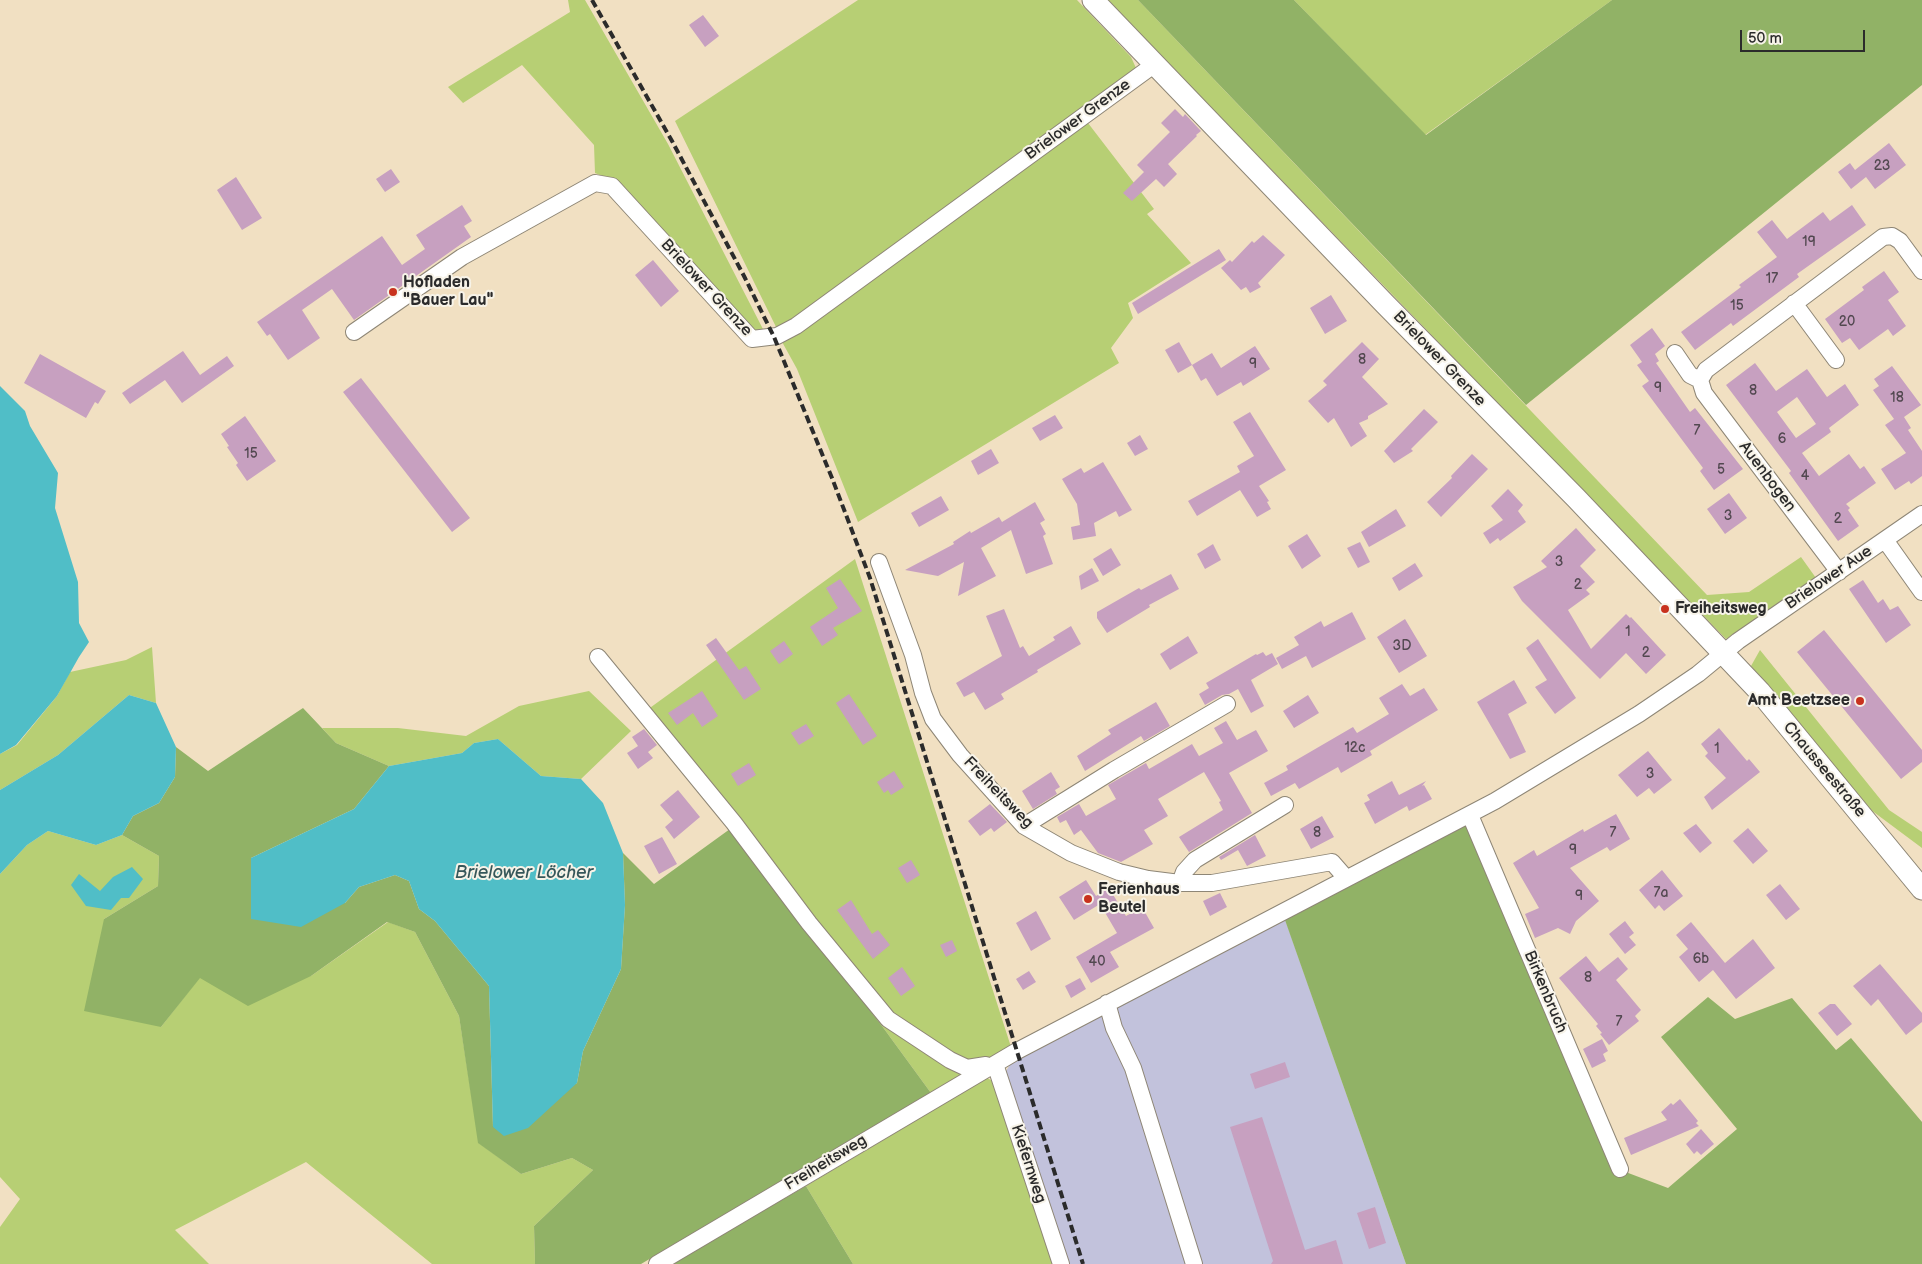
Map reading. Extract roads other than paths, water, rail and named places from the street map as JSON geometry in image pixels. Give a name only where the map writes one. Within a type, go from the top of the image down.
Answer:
[{"type":"main road","name":"Brielower Grenze","points":[[1093,0],[1385,304],[1576,498],[1723,653]]},
{"type":"main road","name":"Chausseestraße","points":[[1723,653],[1760,692],[1922,889]]},
{"type":"street","name":"Brielower Grenze","points":[[354,332],[462,257],[595,183],[612,186],[752,339],[777,336],[804,320],[1155,64]]},
{"type":"street","points":[[1700,380],[1706,370],[1884,237],[1892,236],[1900,241],[1922,271]]},
{"type":"street","points":[[1794,303],[1836,360]]},
{"type":"street","name":"Auenbogen","points":[[1674,353],[1690,375],[1700,380],[1704,393],[1838,572]]},
{"type":"street","name":"Brielower Aue","points":[[1723,653],[1922,514]]},
{"type":"street","name":"Brielower Aue","points":[[1885,540],[1922,592]]},
{"type":"street","name":"Freiheitsweg","points":[[879,562],[913,655],[933,719],[960,755],[1024,826],[1070,853],[1119,872],[1148,879],[1212,883],[1332,862],[1346,878]]},
{"type":"street","name":"Freiheitsweg","points":[[657,1264],[995,1064],[1107,1003],[1470,815],[1639,714],[1698,674],[1723,653]]},
{"type":"street","name":"Freiheitsweg","points":[[598,657],[734,823],[809,922],[888,1019],[950,1060],[967,1068],[995,1064]]},
{"type":"street","points":[[1024,826],[1114,770],[1227,704]]},
{"type":"street","points":[[1180,882],[1184,872],[1195,860],[1285,805]]},
{"type":"street","name":"Birkenbruch","points":[[1470,815],[1620,1169]]},
{"type":"street","points":[[1107,1003],[1114,1028],[1133,1068],[1194,1264]]},
{"type":"street","name":"Kiefernweg","points":[[995,1064],[1061,1264]]},
{"type":"water","points":[[0,386],[25,411],[30,426],[58,473],[55,508],[78,582],[79,623],[89,642],[57,696],[16,745],[0,754]]},
{"type":"water","points":[[129,695],[156,703],[176,747],[175,777],[159,803],[133,816],[122,835],[96,845],[48,831],[27,845],[0,874],[0,790],[58,755]]},
{"type":"water","name":"Brielower Löcher","points":[[498,739],[541,776],[581,779],[603,803],[623,853],[625,905],[621,969],[583,1051],[577,1083],[528,1128],[504,1136],[493,1127],[489,986],[435,921],[419,909],[409,881],[395,875],[359,887],[345,903],[301,927],[251,919],[251,858],[354,809],[389,766],[462,753],[474,743]]},
{"type":"water","points":[[132,867],[143,879],[129,898],[121,898],[111,910],[86,906],[71,885],[79,874],[100,891],[113,877]]},
{"type":"railway","points":[[592,0],[672,141],[744,276],[774,337],[832,478],[870,578],[1083,1264]]},
{"type":"place","name":"Hofladen \"Bauer Lau\"","points":[[393,292]]},
{"type":"place","name":"Freiheitsweg","points":[[1665,609]]},
{"type":"place","name":"Amt Beetzsee","points":[[1860,701]]},
{"type":"place","name":"Ferienhaus Beutel","points":[[1088,899]]}]
